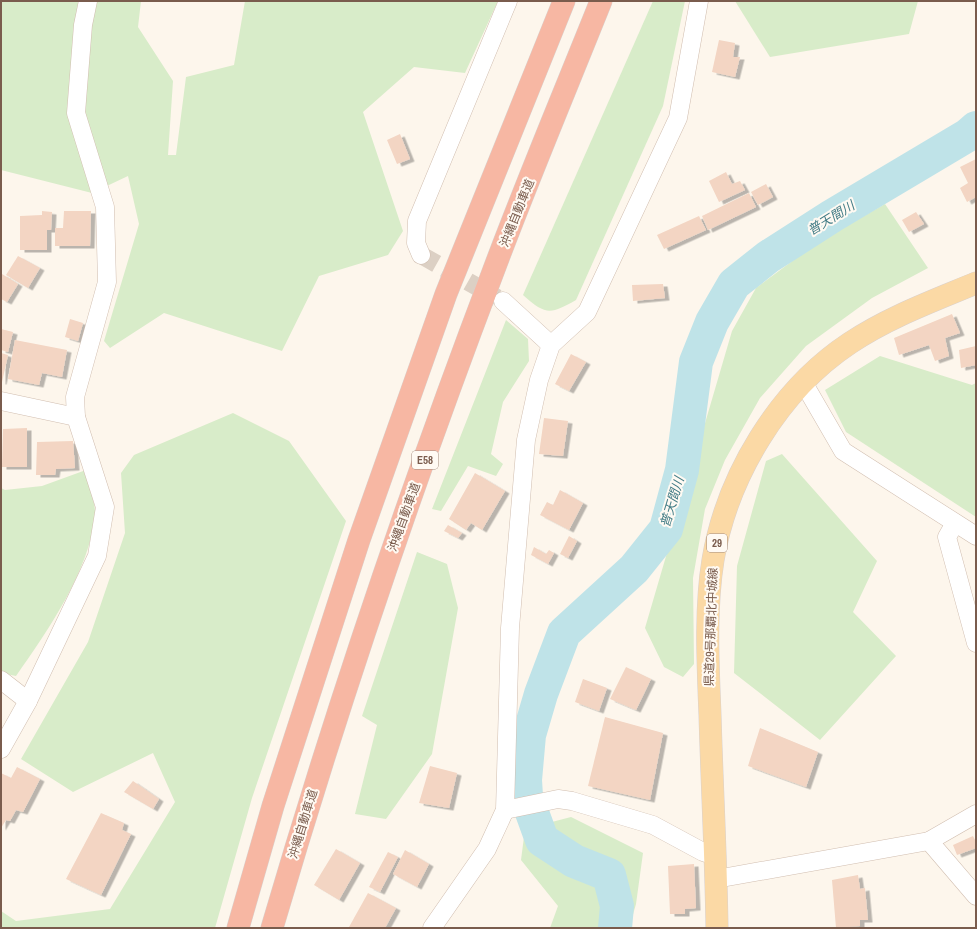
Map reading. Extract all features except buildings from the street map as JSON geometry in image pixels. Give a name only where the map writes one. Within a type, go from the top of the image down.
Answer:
[{"type":"highway","points":[[238,928],[272,806],[362,532],[446,294],[564,1]]},
{"type":"highway","name":"沖縄自動車道","points":[[272,928],[310,798],[384,571],[493,271],[601,1]]},
{"type":"main road","name":"県道29号那覇北中城線","points":[[717,928],[709,681],[709,624],[713,561],[718,536],[734,488],[760,437],[785,402],[803,382],[850,343],[888,321],[976,283]]},
{"type":"street","points":[[1,749],[28,701],[97,556],[105,507],[76,418],[75,397],[107,282],[105,207],[76,113],[84,25],[88,1]]},
{"type":"street","points":[[421,255],[416,243],[417,220],[508,1]]},
{"type":"street","points":[[432,928],[487,849],[506,810],[510,628],[526,440],[539,380],[551,345],[587,312],[678,118],[699,1]]},
{"type":"street","points":[[503,301],[551,345]]},
{"type":"street","points":[[803,382],[843,451],[976,536]]},
{"type":"street","points":[[1,401],[76,418]]},
{"type":"street","points":[[954,523],[946,537],[976,643]]},
{"type":"street","points":[[1,680],[28,701]]},
{"type":"street","points":[[506,810],[558,798],[653,825],[703,852],[715,856]]},
{"type":"street","points":[[716,879],[929,841],[976,814]]},
{"type":"street","points":[[929,841],[976,896]]},
{"type":"green space","points":[[1,1],[141,1],[138,27],[173,81],[168,155],[176,155],[186,77],[234,65],[245,1],[498,1],[465,73],[414,67],[363,112],[403,231],[388,255],[319,276],[282,351],[164,313],[110,348],[104,341],[139,224],[128,176],[92,193],[1,170]]},
{"type":"green space","points":[[653,1],[685,1],[663,106],[576,300],[554,310],[543,310],[523,295]]},
{"type":"green space","points":[[735,1],[918,1],[909,34],[770,57]]},
{"type":"green space","points":[[885,204],[928,268],[872,298],[806,346],[760,398],[725,460],[705,509],[693,578],[694,664],[683,677],[664,667],[645,628],[732,331],[756,288],[818,242]]},
{"type":"green space","points":[[506,320],[528,339],[529,361],[503,402],[491,454],[503,464],[496,476],[468,466],[441,511],[432,509]]},
{"type":"green space","points":[[880,356],[972,385],[976,383],[976,517],[846,432],[825,390]]},
{"type":"green space","points":[[233,413],[289,441],[346,521],[252,798],[215,928],[1,928],[1,911],[16,921],[110,909],[175,802],[153,753],[73,792],[21,759],[88,642],[125,533],[121,473],[134,455]]},
{"type":"green space","points":[[782,454],[877,561],[853,612],[896,656],[820,740],[734,673],[737,566],[766,461]]},
{"type":"green space","points":[[86,470],[95,515],[85,557],[76,579],[41,640],[16,676],[1,673],[1,488],[5,490],[42,486]]},
{"type":"green space","points":[[417,552],[447,564],[458,608],[432,754],[386,819],[355,814],[377,725],[362,716]]},
{"type":"green space","points":[[571,817],[643,853],[636,904],[629,928],[550,928],[558,906],[521,860],[525,829]]},
{"type":"waterway","name":"普天間川","points":[[615,928],[617,906],[609,875],[574,861],[542,840],[526,796],[525,780],[529,735],[541,694],[564,633],[634,569],[666,529],[682,470],[696,362],[712,322],[734,284],[768,257],[832,216],[968,135],[976,128]]},
{"type":"tunnel","points":[[421,255],[497,298]]}]
